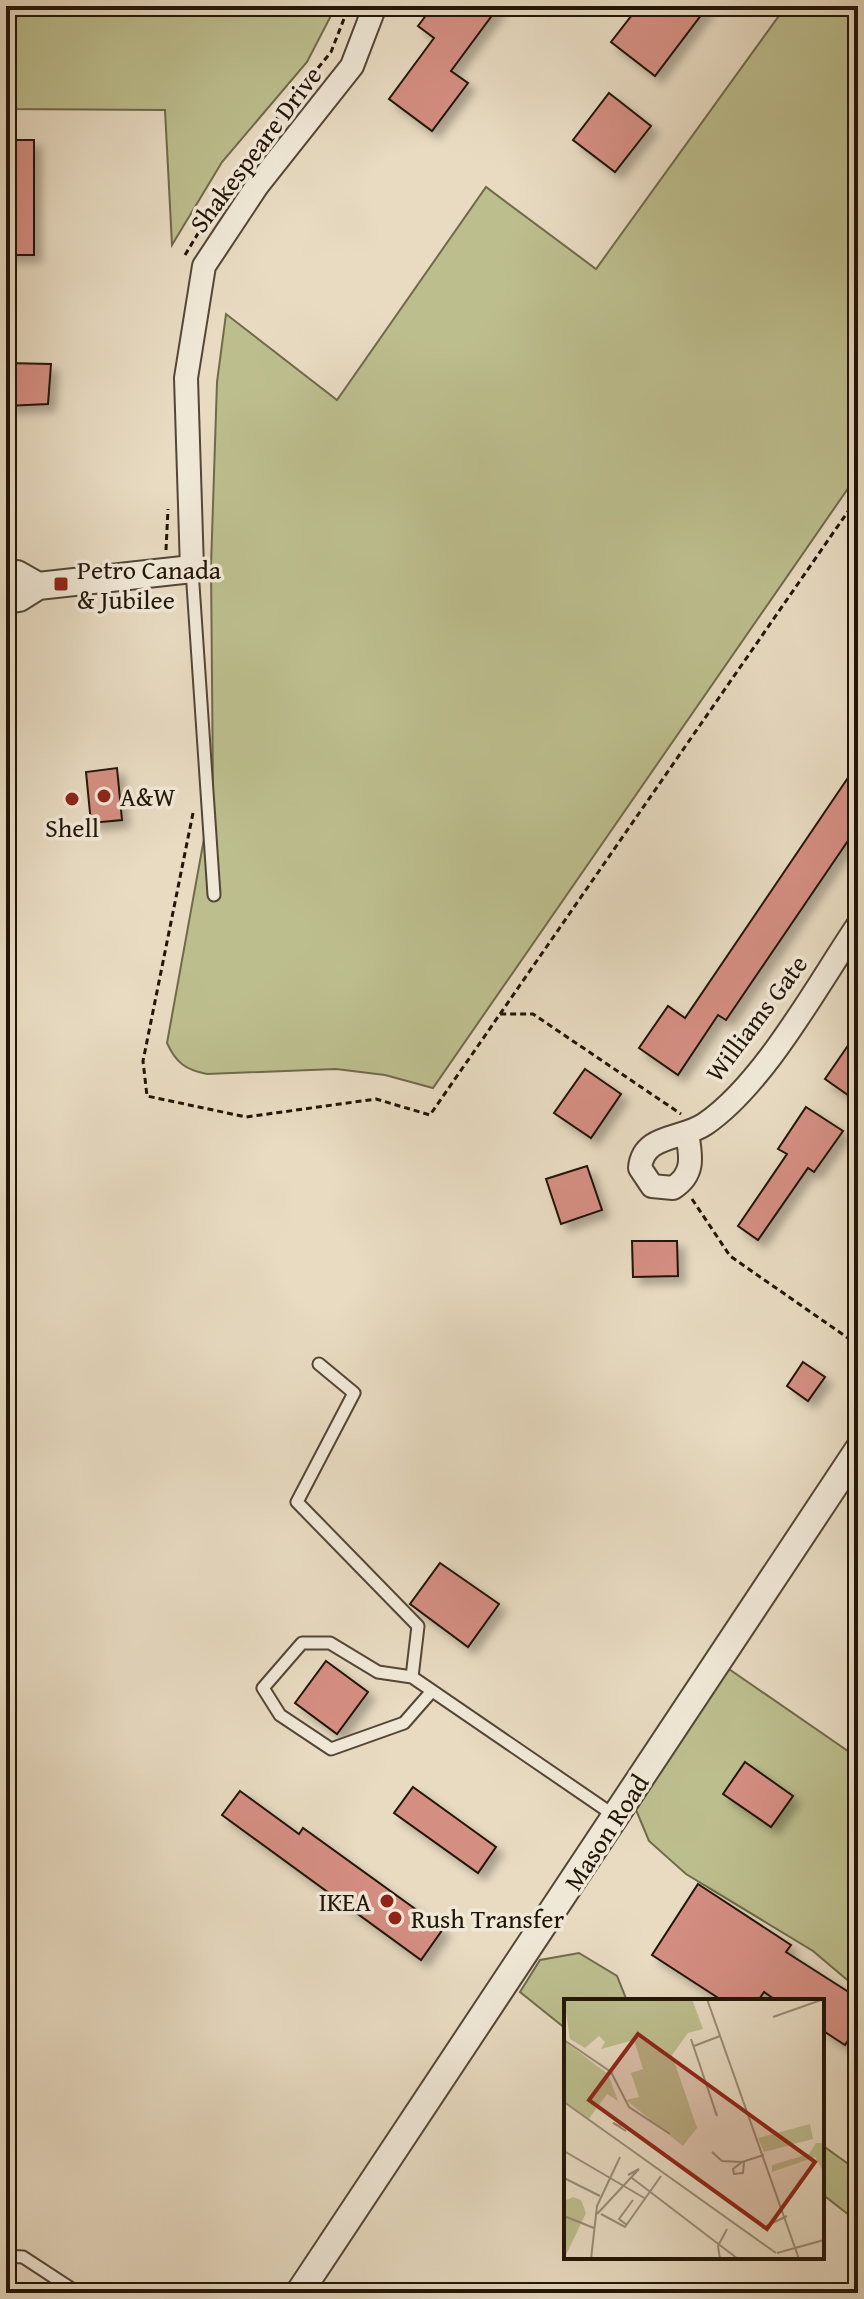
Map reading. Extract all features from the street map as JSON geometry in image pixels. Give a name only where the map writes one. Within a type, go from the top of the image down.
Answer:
[{"type":"street","name":"Shakespeare Drive","points":[[192,569],[186,378],[204,266],[257,186],[352,66],[375,6]]},
{"type":"street","points":[[6,600],[19,598],[38,586],[192,569]]},
{"type":"street","points":[[6,575],[17,574],[38,586]]},
{"type":"street","name":"Williams Gate","points":[[683,1182],[673,1188],[652,1186],[644,1178],[641,1157],[655,1142],[690,1132],[723,1109],[756,1074],[858,925]]},
{"type":"street","points":[[683,1182],[692,1161],[690,1132]]},
{"type":"street","name":"Mason Road","points":[[299,2293],[858,1450]]},
{"type":"lane","points":[[192,569],[214,895]]},
{"type":"lane","points":[[319,1364],[354,1393],[297,1502],[418,1626],[412,1677]]},
{"type":"lane","points":[[432,1691],[404,1723],[331,1749],[280,1715],[263,1688],[302,1643],[330,1643],[378,1672],[412,1677],[616,1817]]},
{"type":"lane","points":[[6,2256],[23,2257],[78,2293]]},
{"type":"path","points":[[184,264],[186,253],[240,164],[331,52],[349,6]]},
{"type":"path","points":[[193,810],[143,1061],[147,1096],[246,1117],[376,1099],[430,1115],[858,497]]},
{"type":"path","points":[[164,572],[169,498]]},
{"type":"path","points":[[500,1014],[533,1014],[684,1116],[690,1132]]},
{"type":"path","points":[[683,1182],[730,1256],[858,1345]]},
{"type":"green space","points":[[6,6],[336,6],[307,62],[222,162],[172,245],[165,110],[6,109]]},
{"type":"green space","points":[[786,6],[858,6],[858,474],[433,1088],[385,1075],[336,1069],[207,1074],[187,1068],[174,1056],[167,1043],[213,789],[211,566],[217,382],[226,314],[337,400],[486,187],[596,269]]},
{"type":"green space","points":[[726,1667],[858,1758],[858,1989],[813,1951],[686,1874],[649,1841],[634,1805]]},
{"type":"green space","points":[[579,1953],[617,1976],[626,1999],[564,1999],[564,2027],[520,1992],[540,1960]]},
{"type":"green space","points":[[824,2146],[858,2171],[858,2222],[824,2196]]},
{"type":"building","points":[[433,6],[499,6],[451,71],[468,83],[432,131],[389,99],[434,38],[418,26]]},
{"type":"building","points":[[639,6],[708,6],[655,76],[611,42]]},
{"type":"building","points":[[609,93],[651,126],[615,172],[573,140]]},
{"type":"building","points":[[6,140],[34,140],[34,255],[6,255]]},
{"type":"building","points":[[6,363],[51,364],[48,404],[6,406]]},
{"type":"building","points":[[858,763],[858,826],[726,1020],[718,1015],[678,1075],[639,1048],[668,1006],[685,1018]]},
{"type":"building","name":"A&W","points":[[117,768],[122,820],[91,823],[86,772]]},
{"type":"building","points":[[858,1031],[858,1102],[825,1079]]},
{"type":"building","points":[[585,1069],[621,1094],[591,1138],[554,1113]]},
{"type":"building","points":[[806,1107],[843,1131],[814,1172],[808,1168],[758,1240],[738,1226],[787,1154],[778,1149]]},
{"type":"building","points":[[587,1166],[602,1210],[561,1224],[546,1179]]},
{"type":"building","points":[[632,1241],[677,1241],[678,1276],[633,1277]]},
{"type":"building","points":[[803,1362],[825,1377],[808,1401],[787,1386]]},
{"type":"building","points":[[440,1563],[499,1604],[468,1647],[410,1604]]},
{"type":"building","points":[[326,1661],[368,1692],[337,1734],[295,1703]]},
{"type":"building","points":[[745,1762],[793,1796],[771,1827],[723,1794]]},
{"type":"building","points":[[413,1787],[496,1847],[478,1873],[394,1813]]},
{"type":"building","points":[[240,1791],[299,1834],[303,1828],[443,1929],[421,1960],[222,1815]]},
{"type":"building","points":[[698,1884],[791,1945],[786,1952],[858,1998],[858,2025],[845,2045],[824,2031],[824,1999],[774,1999],[764,1992],[759,1999],[720,1999],[652,1955]]},
{"type":"place","name":"Petro Canada & Jubilee","points":[[61,584]]},
{"type":"place","name":"A&W","points":[[104,796]]},
{"type":"place","name":"Shell","points":[[72,799]]},
{"type":"place","name":"IKEA","points":[[387,1901]]},
{"type":"place","name":"Rush Transfer","points":[[395,1918]]}]
